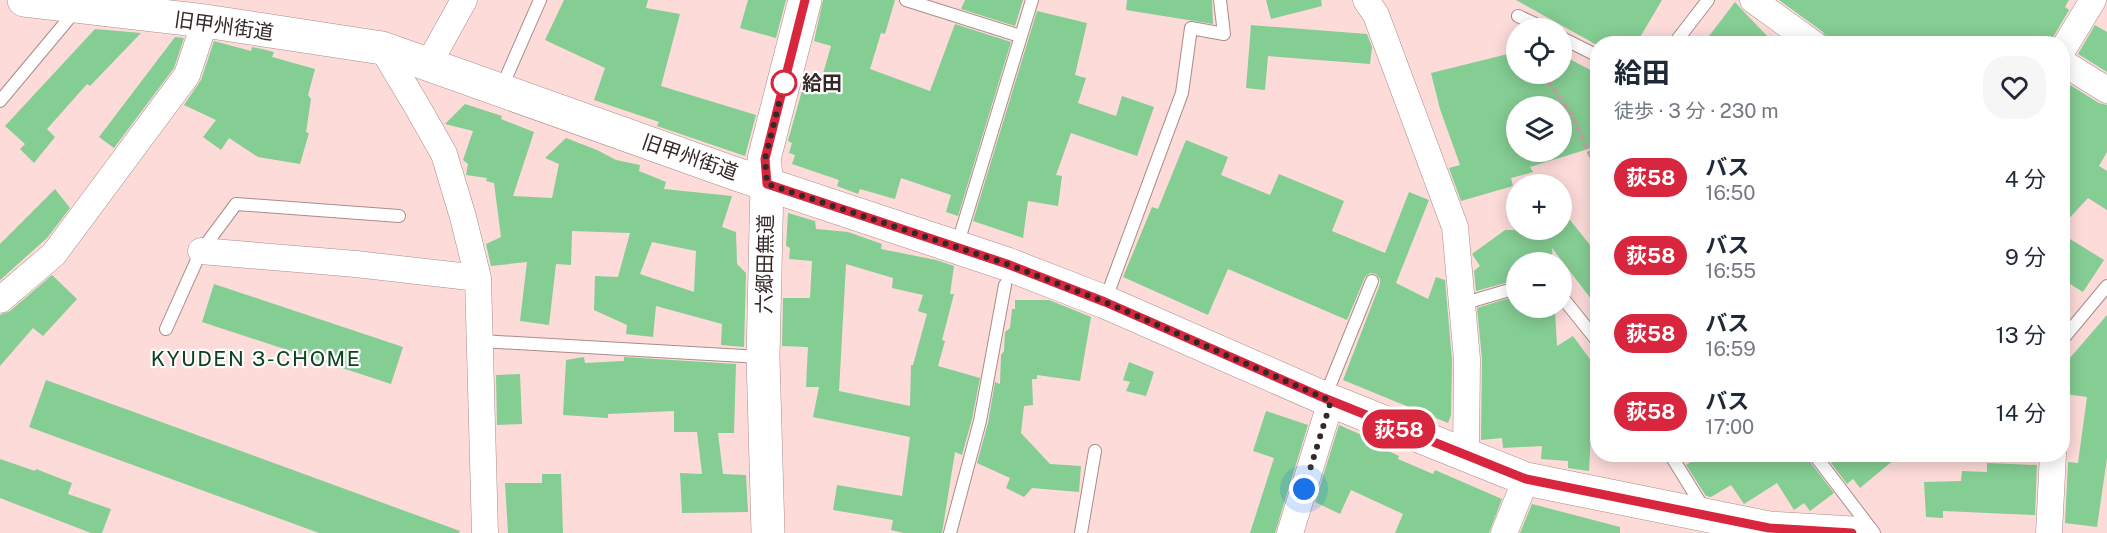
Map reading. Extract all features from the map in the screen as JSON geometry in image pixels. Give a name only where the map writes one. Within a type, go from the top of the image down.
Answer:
[{"type":"street","name":"旧甲州街道","points":[[24,0],[78,8],[190,14],[382,48],[767,184],[1007,264],[1105,302],[1328,399],[1526,479],[1708,515],[1769,531],[1851,533]]},
{"type":"street","points":[[428,65],[464,0]]},
{"type":"street","name":"六郷田無道","points":[[768,533],[763,357],[767,184],[765,159],[805,0]]},
{"type":"street","points":[[1366,0],[1376,15],[1455,227],[1467,359],[1466,456]]},
{"type":"street","points":[[1753,0],[1803,36]]},
{"type":"street","points":[[2070,37],[2092,0]]},
{"type":"street","points":[[0,300],[54,254],[187,75],[190,14]]},
{"type":"street","points":[[382,48],[444,154],[478,278],[485,533]]},
{"type":"street","points":[[2070,67],[2107,90]]},
{"type":"street","points":[[201,251],[356,264],[478,278]]},
{"type":"street","points":[[1290,533],[1328,399]]},
{"type":"street","points":[[2049,533],[2053,462]]},
{"type":"street","points":[[1504,533],[1526,479]]},
{"type":"lane","points":[[501,90],[540,0]]},
{"type":"lane","points":[[906,0],[1020,36]]},
{"type":"lane","points":[[957,247],[1032,0]]},
{"type":"lane","points":[[1105,302],[1182,93],[1191,28],[1224,34],[1220,0]]},
{"type":"lane","points":[[1680,36],[1708,0]]},
{"type":"lane","points":[[0,101],[78,8]]},
{"type":"lane","points":[[1518,16],[1522,18]]},
{"type":"lane","points":[[1572,43],[1590,52]]},
{"type":"lane","points":[[166,329],[201,251],[236,204],[399,216]]},
{"type":"lane","points":[[1328,399],[1372,281]]},
{"type":"lane","points":[[950,533],[980,421],[1005,285]]},
{"type":"lane","points":[[2070,330],[2107,286]]},
{"type":"lane","points":[[1462,304],[1506,291]]},
{"type":"lane","points":[[1572,310],[1590,332]]},
{"type":"lane","points":[[481,341],[763,357]]},
{"type":"lane","points":[[1080,533],[1095,451]]},
{"type":"lane","points":[[1675,462],[1708,515]]},
{"type":"lane","points":[[1820,462],[1874,533]]},
{"type":"path","points":[[1550,84],[1571,113],[1590,155]]},
{"type":"building","points":[[564,0],[648,0],[646,8],[680,14],[661,86],[756,115],[745,156],[657,126],[659,122],[594,100],[605,68],[545,40]]},
{"type":"building","points":[[748,0],[786,0],[776,38],[740,28]]},
{"type":"building","points":[[823,0],[895,0],[885,34],[881,33],[870,69],[930,91],[955,24],[1011,42],[958,216],[946,212],[951,195],[901,178],[895,199],[860,189],[858,194],[837,186],[839,180],[792,164],[795,155],[789,153],[792,143],[788,141],[803,87],[818,91],[831,46],[814,41]]},
{"type":"building","points":[[965,0],[1023,0],[1015,26],[961,9]]},
{"type":"building","points":[[1127,0],[1212,0],[1213,24],[1126,10]]},
{"type":"building","points":[[1266,0],[1321,0],[1322,6],[1271,19]]},
{"type":"building","points":[[1516,0],[1662,0],[1641,36],[1590,36],[1590,41],[1572,31],[1572,18],[1548,18]]},
{"type":"building","points":[[1779,0],[2069,0],[2065,7],[2069,10],[2054,36],[1825,36]]},
{"type":"building","points":[[1735,2],[1767,36],[1709,36]]},
{"type":"building","points":[[1037,11],[1087,23],[1075,75],[1086,78],[1078,103],[1116,116],[1122,96],[1154,107],[1137,156],[1071,133],[1056,175],[1062,176],[1058,206],[1028,201],[1023,238],[973,221]]},
{"type":"building","points":[[1251,25],[1367,34],[1372,47],[1370,64],[1268,56],[1265,90],[1246,88]]},
{"type":"building","points":[[2095,25],[2107,32],[2107,72],[2078,54]]},
{"type":"building","points":[[95,29],[141,33],[90,86],[87,84],[47,129],[55,137],[34,163],[20,149],[25,144],[5,126]]},
{"type":"building","points":[[175,37],[184,38],[174,68],[114,148],[99,137]]},
{"type":"building","points":[[214,41],[251,51],[252,47],[274,52],[272,57],[315,69],[308,95],[311,99],[306,132],[309,133],[300,164],[258,157],[229,138],[221,150],[203,137],[216,120],[184,105],[201,80]]},
{"type":"building","points":[[1506,54],[1506,84],[1572,84],[1572,60],[1590,70],[1590,148],[1572,154],[1572,96],[1506,96],[1506,162],[1546,162],[1530,167],[1533,172],[1506,174],[1506,188],[1461,201],[1449,168],[1460,165],[1440,109],[1431,73]]},
{"type":"building","points":[[2070,85],[2099,103],[2107,105],[2107,152],[2099,166],[2107,171],[2107,210],[2088,198],[2070,217]]},
{"type":"building","points":[[465,104],[502,116],[501,119],[534,132],[513,196],[552,198],[559,164],[545,158],[566,138],[616,160],[640,165],[639,171],[666,182],[664,189],[732,196],[722,227],[736,232],[737,264],[746,273],[744,347],[721,345],[722,324],[656,306],[653,337],[626,334],[627,325],[594,310],[595,276],[618,277],[630,233],[572,231],[571,265],[556,264],[549,325],[520,321],[527,262],[491,266],[486,244],[501,237],[494,183],[486,181],[487,178],[466,175],[468,164],[463,160],[473,131],[445,124]],"holes":[[[652,242],[696,251],[694,292],[640,274]]]},
{"type":"building","points":[[1186,140],[1228,157],[1221,175],[1270,195],[1279,174],[1344,201],[1332,231],[1385,253],[1409,192],[1429,200],[1396,283],[1428,299],[1436,277],[1445,280],[1452,360],[1451,415],[1448,423],[1343,380],[1380,284],[1380,279],[1376,274],[1370,273],[1365,277],[1347,320],[1228,269],[1208,315],[1123,277],[1152,207],[1158,209]]},
{"type":"building","points":[[55,189],[70,208],[47,238],[0,280],[0,244]]},
{"type":"building","points":[[788,213],[815,221],[816,229],[848,232],[882,244],[881,249],[954,266],[950,294],[954,294],[938,366],[980,378],[962,455],[955,452],[942,533],[904,533],[891,530],[893,520],[833,510],[837,485],[902,496],[910,437],[813,417],[819,387],[806,387],[808,347],[782,346],[783,298],[810,298],[812,261],[789,259],[790,248],[786,246]],"holes":[[[846,264],[893,278],[892,288],[923,295],[918,311],[927,314],[913,365],[911,365],[910,406],[839,391]]]},
{"type":"building","points":[[1572,222],[1590,245],[1590,298],[1572,274],[1572,252],[1555,252],[1552,248],[1552,252],[1506,252],[1506,283],[1476,291],[1474,271],[1480,266],[1472,254],[1505,230],[1506,240],[1572,240]]},
{"type":"building","points":[[2070,239],[2104,260],[2083,292],[2070,284]]},
{"type":"building","points":[[52,275],[77,299],[43,336],[33,328],[0,366],[0,315],[10,311]]},
{"type":"building","points":[[214,284],[403,347],[391,384],[202,322]]},
{"type":"building","points":[[1506,299],[1506,318],[1555,318],[1557,346],[1573,336],[1590,359],[1589,471],[1568,468],[1568,461],[1541,459],[1542,446],[1503,448],[1502,438],[1481,440],[1482,359],[1477,308]]},
{"type":"building","points":[[1015,300],[1049,300],[1091,317],[1080,381],[1037,375],[1037,379],[1032,379],[1033,405],[1024,406],[1021,433],[1050,464],[1081,466],[1079,492],[1032,488],[1024,497],[1006,488],[1010,478],[977,463],[988,423],[995,382],[1000,384],[1005,332],[1010,328]]},
{"type":"building","points":[[2107,315],[2107,458],[2097,527],[2065,523],[2068,462],[2078,463],[2087,397],[2070,395],[2070,358]]},
{"type":"building","points":[[584,357],[585,363],[624,361],[624,357],[736,364],[734,433],[718,433],[723,474],[746,475],[748,512],[682,513],[680,473],[702,474],[697,432],[674,432],[674,411],[608,414],[608,418],[563,415],[566,360]]},
{"type":"building","points":[[1129,362],[1154,372],[1146,396],[1126,391],[1130,382],[1123,380]]},
{"type":"building","points":[[520,374],[522,424],[497,425],[496,375]]},
{"type":"building","points":[[46,380],[460,531],[459,533],[319,533],[29,427]]},
{"type":"building","points":[[1266,411],[1308,425],[1275,533],[1250,533],[1274,458],[1253,451]]},
{"type":"building","points":[[1339,425],[1373,440],[1372,443],[1399,456],[1398,459],[1433,474],[1435,470],[1502,499],[1489,533],[1395,533],[1403,514],[1351,490],[1340,514],[1315,502]]},
{"type":"building","points":[[0,459],[35,471],[36,469],[72,483],[68,494],[111,509],[102,533],[91,533],[0,498]]},
{"type":"building","points":[[1691,462],[1810,462],[1834,493],[1810,511],[1804,503],[1794,510],[1777,483],[1744,504],[1731,485],[1711,497],[1706,496],[1686,465]]},
{"type":"building","points":[[1891,462],[1860,488],[1853,479],[1847,484],[1831,463]]},
{"type":"building","points":[[1987,463],[2037,465],[2035,515],[1943,511],[1943,518],[1926,517],[1924,482],[1961,481],[1962,471],[1987,472]]},
{"type":"building","points":[[542,474],[561,474],[563,533],[508,533],[505,483],[542,483]]},
{"type":"building","points":[[1532,504],[1620,527],[1620,533],[1520,533]]},
{"type":"bus line","name":"荻58","points":[[805,0],[765,159],[767,184],[1007,264],[1105,302],[1324,398],[1526,479],[1769,528],[1852,533]]},
{"type":"place","name":"給田","points":[[784,83]]},
{"type":"district","name":"KYUDEN 3-CHOME","points":[[256,359]]},
{"type":"route","points":[[784,83],[765,159],[767,184],[1007,264],[1105,302],[1331,401],[1304,489]]}]
